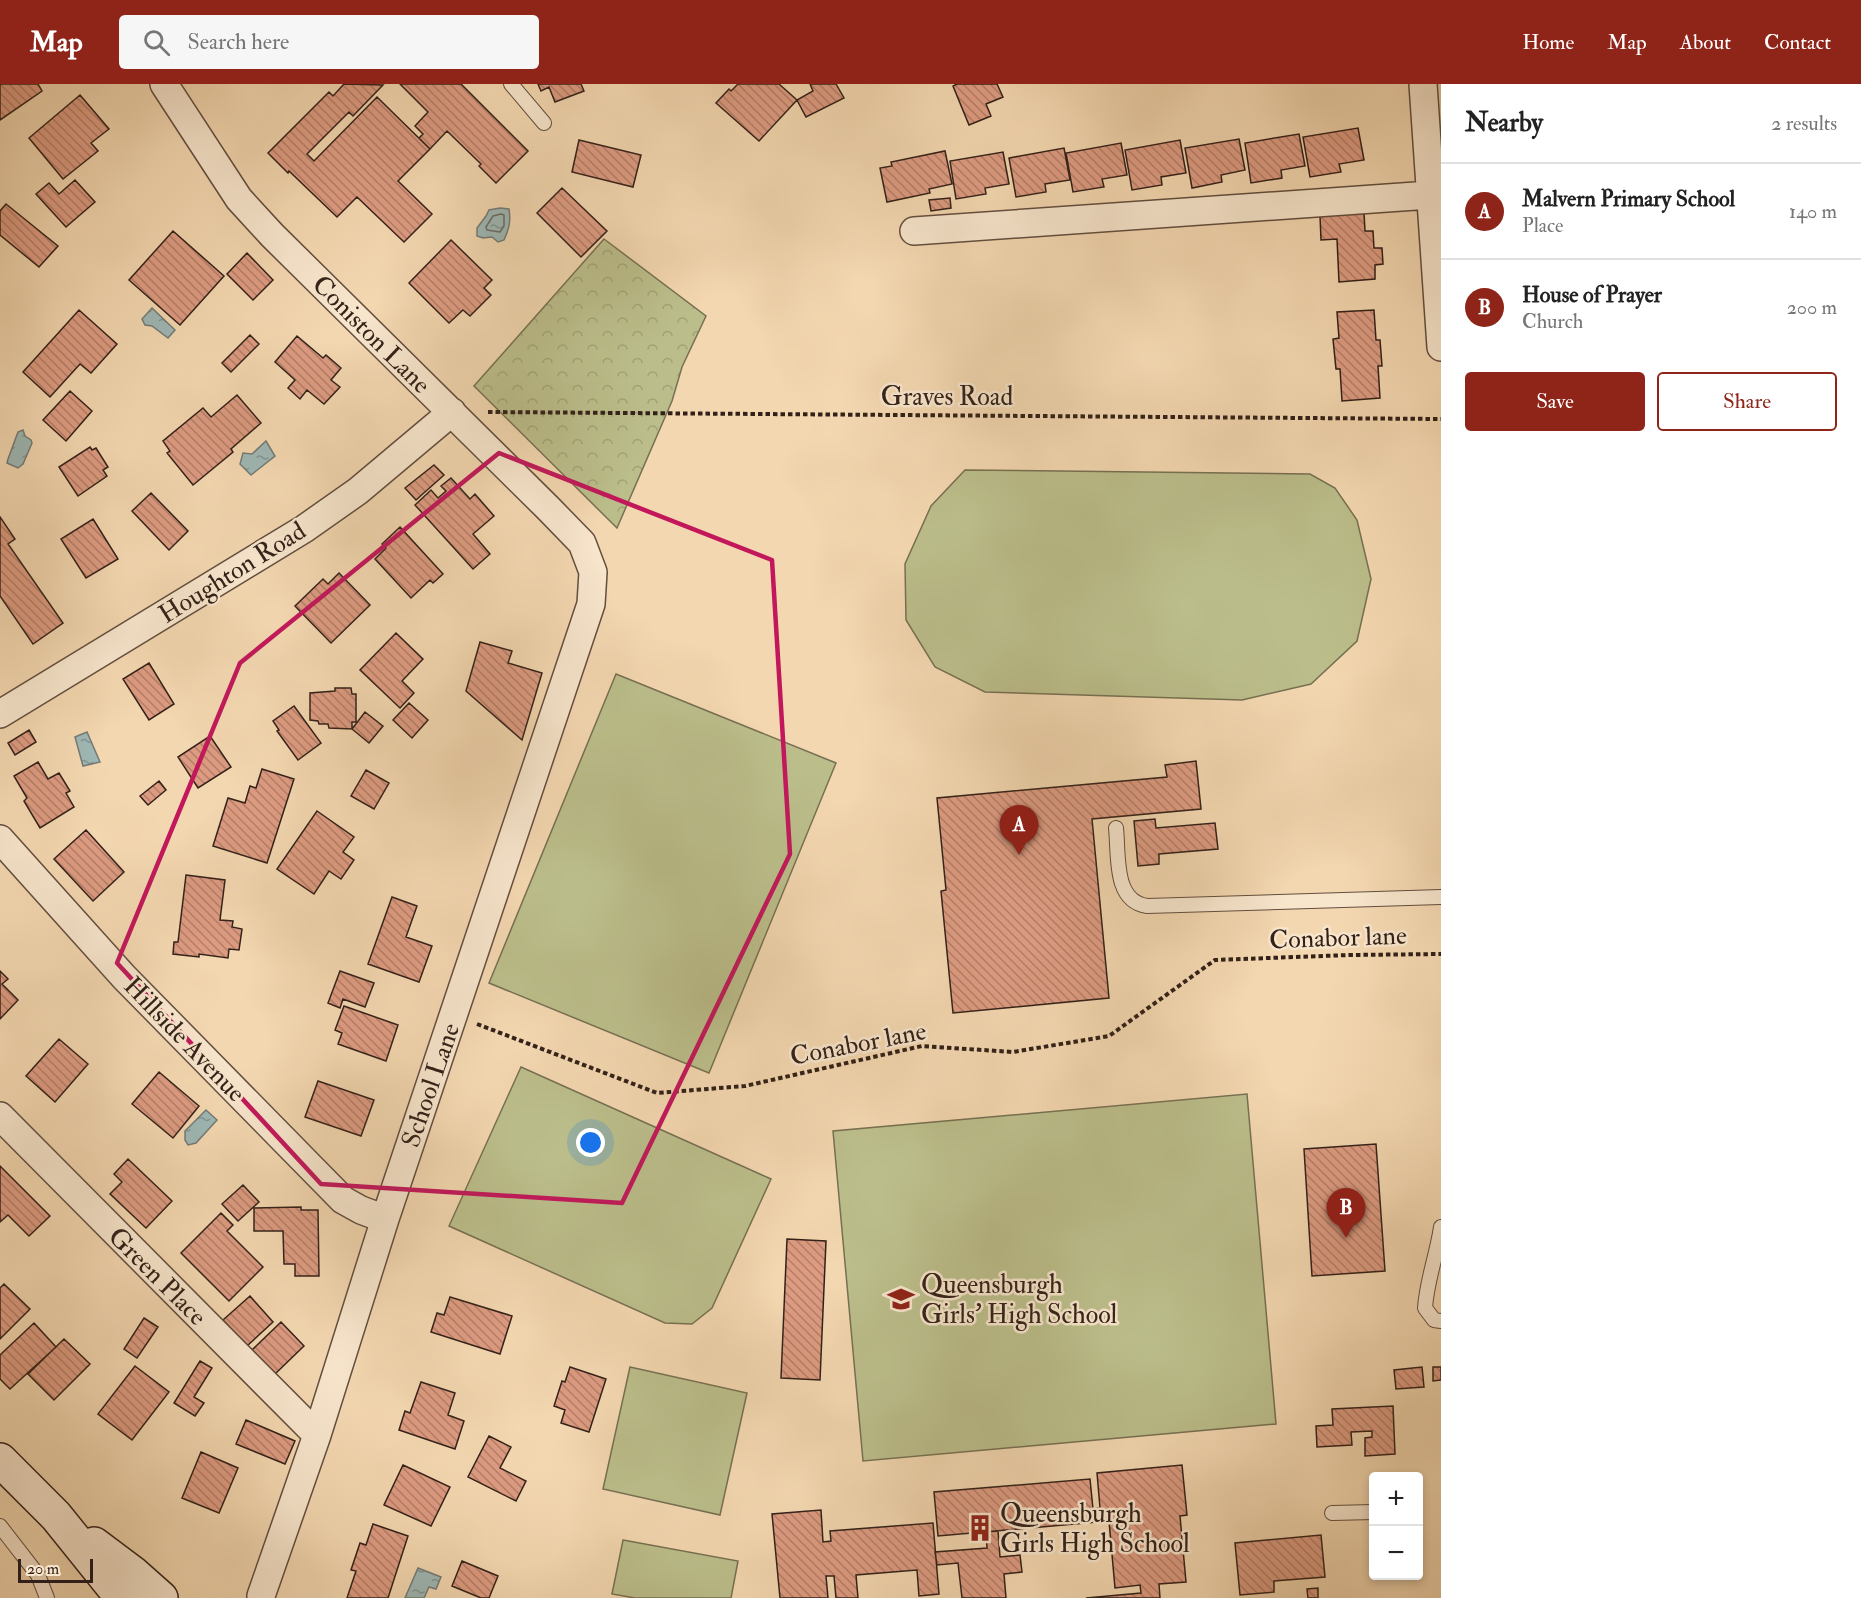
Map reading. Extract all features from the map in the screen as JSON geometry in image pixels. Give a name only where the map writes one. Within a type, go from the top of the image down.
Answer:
[{"type":"main road","points":[[0,1460],[56,1516],[122,1598]]},
{"type":"main road","points":[[56,1516],[134,1574],[161,1598]]},
{"type":"street","name":"Coniston Lane","points":[[164,84],[239,199],[272,236],[582,543],[593,572]]},
{"type":"street","points":[[1422,84],[1441,347]]},
{"type":"street","points":[[914,231],[1430,195]]},
{"type":"street","name":"Houghton Road","points":[[0,714],[304,529],[358,491],[452,412]]},
{"type":"street","name":"School Lane","points":[[261,1596],[317,1436],[385,1218],[591,604],[593,572]]},
{"type":"street","name":"Hillside Avenue","points":[[0,839],[124,977],[343,1200],[361,1210],[385,1218]]},
{"type":"street","name":"Green Place","points":[[0,1116],[317,1436]]},
{"type":"lane","points":[[511,84],[544,123]]},
{"type":"lane","points":[[1116,828],[1121,886],[1136,904],[1147,906],[1441,897]]},
{"type":"lane","points":[[1441,1227],[1427,1284],[1425,1308],[1434,1320],[1441,1321]]},
{"type":"lane","points":[[1332,1513],[1369,1512]]},
{"type":"lane","points":[[0,1526],[38,1575],[47,1598]]},
{"type":"path","name":"Graves Road","points":[[452,412],[1441,419]]},
{"type":"path","name":"Conabor lane","points":[[453,1014],[657,1093],[746,1086],[922,1046],[1013,1052],[1109,1036],[1215,960],[1441,954]]},
{"type":"highlighted area","points":[[499,453],[772,560],[790,854],[622,1203],[321,1184],[117,963],[240,663]]},
{"type":"green space","points":[[604,239],[706,316],[682,367],[672,401],[617,528],[474,386]]},
{"type":"green space","points":[[965,470],[1310,474],[1335,488],[1357,520],[1371,579],[1357,641],[1311,684],[1242,700],[985,692],[935,667],[906,620],[905,564],[931,506]]},
{"type":"green space","points":[[616,674],[836,763],[709,1073],[489,983]]},
{"type":"green space","points":[[521,1067],[771,1179],[712,1308],[692,1324],[665,1323],[449,1226]]},
{"type":"green space","points":[[1247,1094],[1276,1424],[863,1461],[833,1131]]},
{"type":"green space","points":[[630,1367],[747,1393],[720,1515],[603,1489]]},
{"type":"green space","points":[[623,1540],[738,1561],[731,1598],[635,1598],[612,1594]]},
{"type":"water","points":[[509,209],[510,213],[504,240],[498,242],[492,237],[477,236],[477,228],[489,210]]},
{"type":"water","points":[[152,308],[175,330],[168,338],[152,326],[145,325],[142,319]]},
{"type":"water","points":[[23,430],[32,443],[23,464],[18,468],[7,463],[18,432]]},
{"type":"water","points":[[266,441],[275,456],[251,475],[240,464],[243,453],[252,454]]},
{"type":"water","points":[[87,732],[100,762],[83,766],[75,737]]},
{"type":"water","points":[[206,1110],[217,1120],[196,1143],[188,1145],[185,1140],[185,1131]]},
{"type":"water","points":[[418,1568],[441,1577],[436,1589],[429,1587],[424,1598],[405,1598]]},
{"type":"building","points":[[0,84],[38,84],[42,91],[0,120]]},
{"type":"building","points":[[344,84],[383,85],[353,116],[349,112],[307,154],[314,161],[377,97],[430,149],[398,181],[432,214],[404,242],[357,197],[337,217],[268,153],[329,92],[333,96]]},
{"type":"building","points":[[400,84],[461,84],[528,151],[496,183],[479,166],[481,164],[447,131],[430,149],[419,138],[423,134],[415,126],[428,112]]},
{"type":"building","points":[[538,84],[581,84],[584,91],[555,102],[549,87],[541,91]]},
{"type":"building","points":[[738,84],[779,84],[797,100],[759,141],[716,103],[729,89],[731,91]]},
{"type":"building","points":[[810,84],[836,84],[844,98],[806,117],[797,100],[813,91]]},
{"type":"building","points":[[957,84],[997,84],[1003,97],[986,104],[991,116],[969,125],[953,86]]},
{"type":"building","points":[[80,95],[109,129],[91,143],[98,151],[63,179],[29,138]]},
{"type":"building","points":[[1358,128],[1364,160],[1339,164],[1341,172],[1310,177],[1303,137]]},
{"type":"building","points":[[1299,134],[1305,166],[1281,170],[1282,178],[1251,183],[1245,143]]},
{"type":"building","points":[[1239,139],[1245,170],[1221,175],[1222,182],[1192,188],[1185,148]]},
{"type":"building","points":[[579,140],[641,155],[633,187],[572,172]]},
{"type":"building","points":[[1180,140],[1186,173],[1161,177],[1162,185],[1132,190],[1125,150]]},
{"type":"building","points":[[1121,143],[1127,175],[1102,179],[1104,187],[1073,192],[1066,153]]},
{"type":"building","points":[[1064,148],[1070,180],[1045,184],[1046,192],[1016,197],[1009,158]]},
{"type":"building","points":[[945,151],[952,184],[929,189],[930,193],[887,202],[880,168],[892,166],[891,162]]},
{"type":"building","points":[[1003,152],[1009,184],[985,188],[986,194],[956,199],[950,161]]},
{"type":"building","points":[[75,180],[95,202],[66,227],[36,194],[49,183],[59,194]]},
{"type":"building","points":[[562,188],[607,231],[581,257],[537,213]]},
{"type":"building","points":[[950,198],[951,208],[931,211],[929,200]]},
{"type":"building","points":[[6,204],[58,246],[39,267],[0,235],[0,211]]},
{"type":"building","points":[[1364,213],[1365,231],[1373,231],[1374,248],[1382,248],[1383,264],[1375,265],[1375,279],[1339,282],[1337,239],[1321,240],[1320,216]]},
{"type":"building","points":[[173,231],[224,276],[180,325],[129,280]]},
{"type":"building","points":[[451,240],[492,280],[484,288],[491,295],[470,316],[463,310],[449,323],[409,283]]},
{"type":"building","points":[[247,253],[273,280],[253,300],[227,274]]},
{"type":"building","points":[[79,310],[117,344],[91,373],[80,364],[50,397],[23,372]]},
{"type":"building","points":[[1374,310],[1376,340],[1380,340],[1382,366],[1378,366],[1380,398],[1342,401],[1340,369],[1336,369],[1333,339],[1339,338],[1337,312]]},
{"type":"building","points":[[250,335],[259,344],[231,372],[222,363]]},
{"type":"building","points":[[297,336],[323,358],[326,355],[341,368],[331,380],[340,387],[324,404],[307,390],[300,399],[288,388],[295,380],[275,362]]},
{"type":"building","points":[[70,391],[92,411],[66,441],[43,420]]},
{"type":"building","points":[[237,395],[261,423],[231,449],[233,452],[193,485],[167,453],[170,451],[163,441],[203,408],[211,417]]},
{"type":"building","points":[[90,447],[92,450],[96,448],[108,467],[103,470],[107,476],[78,496],[59,467]]},
{"type":"building","points":[[434,465],[444,475],[416,500],[405,488]]},
{"type":"building","points":[[451,478],[470,499],[475,494],[494,516],[473,534],[490,554],[473,569],[415,505],[431,490],[438,498],[446,491],[441,486]]},
{"type":"building","points":[[151,493],[188,531],[169,550],[132,511]]},
{"type":"building","points":[[0,517],[15,539],[8,544],[63,623],[33,644],[0,596]]},
{"type":"building","points":[[93,519],[118,559],[86,578],[61,539]]},
{"type":"building","points":[[400,527],[443,574],[433,583],[430,580],[411,598],[375,559],[386,548],[382,544]]},
{"type":"building","points":[[339,573],[370,605],[331,643],[295,606],[323,579],[328,584]]},
{"type":"building","points":[[396,633],[423,659],[402,681],[414,693],[400,708],[360,670]]},
{"type":"building","points":[[480,642],[512,651],[508,663],[542,673],[522,740],[466,691]]},
{"type":"building","points":[[149,663],[174,704],[149,720],[123,679]]},
{"type":"building","points":[[335,688],[351,688],[352,694],[356,694],[356,722],[352,722],[352,729],[329,728],[328,724],[319,724],[318,721],[310,720],[310,693],[335,691]]},
{"type":"building","points":[[409,703],[428,720],[412,738],[393,720]]},
{"type":"building","points":[[294,706],[321,743],[298,760],[277,731],[279,730],[273,721]]},
{"type":"building","points":[[365,712],[383,726],[369,743],[352,729]]},
{"type":"building","points":[[29,730],[36,742],[15,755],[8,743]]},
{"type":"building","points":[[210,736],[231,767],[198,788],[178,757]]},
{"type":"building","points":[[1196,761],[1201,809],[1092,819],[1109,998],[953,1013],[941,891],[946,890],[937,798],[1167,777],[1165,765]]},
{"type":"building","points":[[38,762],[48,779],[59,773],[70,791],[66,793],[74,807],[40,828],[24,801],[27,798],[14,776]]},
{"type":"building","points":[[262,769],[294,779],[267,863],[213,846],[228,798],[245,803],[250,786],[256,788]]},
{"type":"building","points":[[366,770],[389,783],[374,809],[351,796]]},
{"type":"building","points":[[159,781],[166,790],[148,805],[140,796]]},
{"type":"building","points":[[317,811],[354,837],[343,852],[354,860],[341,879],[329,871],[314,894],[277,869]]},
{"type":"building","points":[[1155,819],[1156,828],[1215,823],[1218,849],[1159,854],[1159,864],[1138,866],[1134,821]]},
{"type":"building","points":[[86,830],[124,872],[93,901],[54,859]]},
{"type":"building","points":[[186,875],[225,880],[220,920],[233,921],[232,927],[242,929],[239,950],[229,949],[228,958],[199,954],[199,957],[173,954],[174,942],[178,942]]},
{"type":"building","points":[[392,897],[417,906],[406,937],[432,946],[419,982],[368,964]]},
{"type":"building","points":[[0,971],[8,979],[2,984],[18,1000],[0,1019]]},
{"type":"building","points":[[340,971],[374,983],[365,1007],[343,999],[340,1008],[328,1003]]},
{"type":"building","points":[[344,1006],[398,1025],[386,1061],[338,1044],[342,1033],[335,1030]]},
{"type":"building","points":[[59,1039],[88,1064],[55,1102],[26,1076]]},
{"type":"building","points":[[159,1072],[199,1106],[173,1138],[132,1104]]},
{"type":"building","points":[[318,1081],[374,1100],[361,1136],[305,1117]]},
{"type":"building","points":[[1376,1144],[1385,1271],[1312,1276],[1304,1149]]},
{"type":"building","points":[[128,1159],[172,1201],[146,1228],[110,1194],[122,1182],[114,1174]]},
{"type":"building","points":[[0,1166],[50,1216],[29,1236],[8,1215],[0,1222]]},
{"type":"building","points":[[243,1185],[259,1202],[238,1221],[222,1204]]},
{"type":"building","points":[[301,1207],[301,1210],[318,1210],[319,1276],[295,1276],[295,1264],[284,1264],[283,1231],[254,1231],[254,1208]]},
{"type":"building","points":[[221,1213],[233,1225],[227,1231],[263,1267],[229,1301],[181,1253]]},
{"type":"building","points":[[787,1239],[826,1241],[820,1380],[781,1378]]},
{"type":"building","points":[[4,1284],[30,1309],[0,1339],[0,1288]]},
{"type":"building","points":[[250,1296],[273,1322],[247,1346],[223,1320]]},
{"type":"building","points":[[450,1297],[512,1316],[500,1354],[431,1332],[437,1313],[444,1315]]},
{"type":"building","points":[[144,1318],[158,1327],[137,1358],[124,1349]]},
{"type":"building","points":[[281,1322],[304,1346],[275,1374],[252,1350]]},
{"type":"building","points":[[34,1323],[56,1347],[10,1389],[0,1379],[0,1355]]},
{"type":"building","points":[[64,1339],[90,1364],[54,1400],[28,1374]]},
{"type":"building","points":[[200,1361],[212,1368],[194,1397],[204,1403],[195,1416],[174,1403]]},
{"type":"building","points":[[135,1366],[169,1392],[132,1440],[98,1414]]},
{"type":"building","points":[[570,1367],[606,1379],[589,1432],[561,1423],[565,1410],[554,1406],[562,1381],[565,1382]]},
{"type":"building","points":[[1422,1367],[1424,1387],[1396,1389],[1394,1370]]},
{"type":"building","points":[[1433,1367],[1441,1367],[1441,1380],[1433,1381]]},
{"type":"building","points":[[421,1382],[455,1393],[448,1415],[464,1421],[455,1449],[399,1430],[405,1411],[410,1413]]},
{"type":"building","points":[[1393,1406],[1395,1454],[1365,1456],[1365,1438],[1372,1437],[1372,1431],[1351,1432],[1352,1445],[1317,1447],[1316,1426],[1333,1425],[1332,1409]]},
{"type":"building","points":[[246,1420],[295,1441],[285,1464],[236,1444]]},
{"type":"building","points":[[489,1436],[511,1447],[500,1468],[526,1481],[516,1501],[468,1477]]},
{"type":"building","points":[[201,1452],[238,1468],[219,1513],[182,1498]]},
{"type":"building","points":[[403,1465],[450,1487],[431,1526],[384,1505]]},
{"type":"building","name":"Queensburgh Girls High School","points":[[1182,1465],[1187,1515],[1180,1516],[1186,1582],[1159,1584],[1160,1598],[1086,1598],[1141,1593],[1140,1585],[1115,1588],[1109,1521],[938,1536],[934,1492],[1090,1479],[1093,1509],[1100,1508],[1097,1473]]},
{"type":"building","name":"Queensburgh Girls High School","points":[[821,1510],[823,1542],[831,1541],[830,1531],[933,1523],[939,1594],[919,1596],[917,1570],[856,1575],[858,1598],[836,1598],[834,1576],[826,1576],[828,1598],[780,1598],[772,1514]]},
{"type":"building","points":[[373,1524],[408,1536],[388,1598],[347,1598],[356,1571],[351,1570],[360,1543],[366,1545]]},
{"type":"building","name":"Queensburgh Girls High School","points":[[998,1531],[1000,1557],[1020,1555],[1022,1572],[1004,1574],[1006,1598],[962,1598],[958,1563],[937,1565],[935,1552],[987,1548],[986,1532]]},
{"type":"building","points":[[1321,1535],[1325,1577],[1274,1581],[1274,1592],[1240,1595],[1235,1543]]},
{"type":"building","points":[[462,1561],[498,1576],[489,1598],[481,1598],[452,1586]]},
{"type":"building","points":[[1318,1588],[1318,1598],[1308,1598],[1307,1589]]},
{"type":"place","name":"Malvern Primary School","points":[[1019,855]]},
{"type":"place","name":"House of Prayer","points":[[1346,1238]]},
{"type":"place","name":"Queensburgh Girls' High School","points":[[901,1299]]},
{"type":"place","name":"Queensburgh Girls High School","points":[[980,1528]]}]
